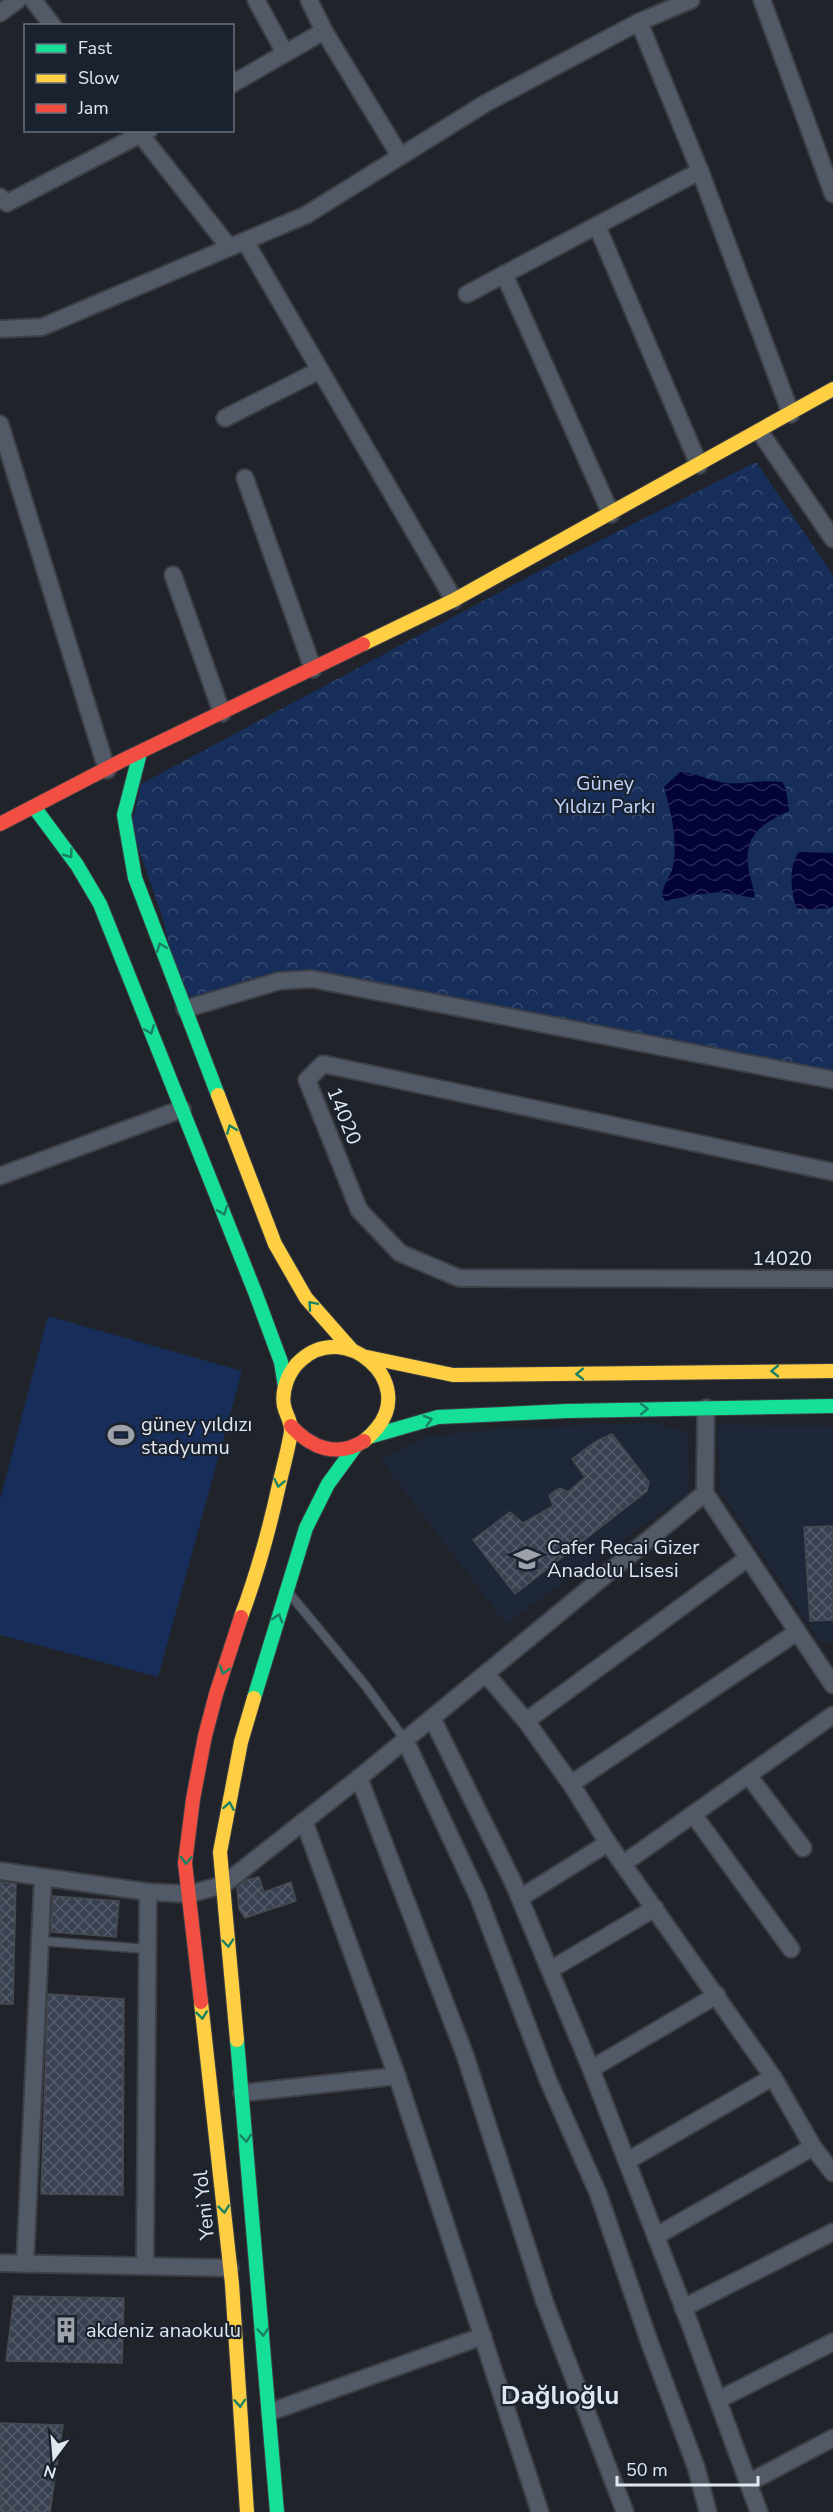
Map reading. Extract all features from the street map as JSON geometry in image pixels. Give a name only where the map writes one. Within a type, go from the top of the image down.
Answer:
[{"type":"main road","points":[[0,824],[454,600],[760,432],[833,389]]},
{"type":"main road","points":[[140,753],[124,815],[135,878],[274,1244],[306,1298],[351,1349],[367,1358],[379,1370],[386,1386],[388,1404],[383,1422],[372,1436]]},
{"type":"main road","points":[[34,807],[77,864],[100,904],[281,1362],[285,1387],[284,1405],[291,1426],[303,1439],[319,1448],[337,1451],[355,1447],[372,1436],[438,1417],[567,1411],[833,1406]]},
{"type":"main road","points":[[285,1387],[292,1370],[300,1361],[316,1351],[333,1347],[351,1349]]},
{"type":"main road","points":[[367,1358],[453,1375],[833,1371]]},
{"type":"main road","name":"Yeni Yol","points":[[247,2512],[230,2268],[185,1863],[192,1797],[216,1695],[269,1530],[291,1426]]},
{"type":"main road","points":[[277,2512],[220,1852],[241,1742],[306,1528],[328,1484],[355,1447]]},
{"type":"street","points":[[0,14],[18,0]]},
{"type":"street","points":[[33,0],[51,24]]},
{"type":"street","points":[[256,0],[285,53]]},
{"type":"street","points":[[309,0],[324,31],[400,156]]},
{"type":"street","points":[[0,329],[42,327],[306,215],[486,103],[639,22],[692,0]]},
{"type":"street","points":[[762,0],[833,194]]},
{"type":"street","points":[[639,22],[700,171],[791,414]]},
{"type":"street","points":[[234,83],[324,31]]},
{"type":"street","points":[[0,196],[7,203],[142,132],[237,244],[320,370],[454,600]]},
{"type":"street","points":[[467,294],[700,171]]},
{"type":"street","points":[[597,226],[699,465]]},
{"type":"street","points":[[504,274],[611,514]]},
{"type":"street","points":[[225,418],[320,370]]},
{"type":"street","points":[[0,424],[107,770]]},
{"type":"street","points":[[760,432],[831,533]]},
{"type":"street","points":[[244,478],[313,669]]},
{"type":"street","points":[[173,575],[222,713]]},
{"type":"street","points":[[185,1009],[279,981],[312,978],[833,1080]]},
{"type":"street","name":"14020","points":[[833,1172],[323,1064],[307,1080],[359,1210],[400,1253],[459,1278],[833,1279]]},
{"type":"street","points":[[0,1176],[182,1109]]},
{"type":"street","points":[[706,1408],[705,1493],[797,1632],[826,1662],[833,1685]]},
{"type":"street","points":[[0,1870],[148,1892],[189,1894],[223,1885],[359,1778],[705,1493]]},
{"type":"street","points":[[526,1721],[748,1558]]},
{"type":"street","points":[[571,1784],[797,1632]]},
{"type":"street","points":[[486,1674],[526,1721],[571,1784],[608,1843],[773,2077],[813,2147],[830,2165]]},
{"type":"street","points":[[623,1864],[833,1715]]},
{"type":"street","points":[[432,1718],[520,1898],[591,2069],[684,2308],[759,2512]]},
{"type":"street","points":[[405,1740],[477,1896],[548,2080],[598,2193],[649,2341],[696,2467],[708,2512]]},
{"type":"street","points":[[748,1775],[802,1848]]},
{"type":"street","points":[[359,1778],[465,2055],[545,2303],[625,2512]]},
{"type":"street","points":[[693,1814],[790,1949]]},
{"type":"street","points":[[304,1821],[397,2076],[483,2336],[535,2511]]},
{"type":"street","points":[[520,1898],[608,1843]]},
{"type":"street","points":[[25,2264],[43,1877]]},
{"type":"street","points":[[146,2266],[148,1892]]},
{"type":"street","points":[[550,1970],[655,1908]]},
{"type":"street","points":[[591,2069],[717,1995]]},
{"type":"street","points":[[242,2093],[397,2076]]},
{"type":"street","points":[[627,2162],[773,2077]]},
{"type":"street","points":[[656,2236],[813,2147]]},
{"type":"street","points":[[684,2308],[833,2232]]},
{"type":"street","points":[[0,2263],[230,2268]]},
{"type":"street","points":[[270,2412],[483,2336]]},
{"type":"street","points":[[718,2400],[833,2342]]},
{"type":"street","points":[[748,2483],[833,2438]]},
{"type":"lane","points":[[287,1590],[365,1685],[405,1740]]},
{"type":"lane","points":[[40,1941],[148,1949]]},
{"type":"shaded area","name":"Cafer Recai Gizer Anadolu Lisesi","points":[[651,1423],[687,1432],[688,1493],[506,1624],[380,1459],[426,1437],[505,1428]]},
{"type":"shaded area","points":[[717,1425],[833,1426],[833,1642],[820,1642],[720,1491]]},
{"type":"green space","name":"Güney Yıldızı Parkı","points":[[756,462],[833,575],[833,1080],[587,1034],[339,974],[268,980],[185,1009],[162,916],[131,827],[141,784],[547,567]]},
{"type":"green space","name":"güney yıldızı stadyumu","points":[[48,1316],[242,1371],[158,1677],[0,1635],[0,1500]]},
{"type":"water","points":[[680,772],[726,783],[782,782],[786,789],[789,811],[764,825],[749,845],[748,865],[755,898],[721,892],[665,901],[662,896],[673,866],[675,846],[664,787]]},
{"type":"water","points":[[799,852],[833,853],[833,906],[830,909],[796,907],[792,871]]},
{"type":"building","points":[[612,1434],[649,1482],[647,1491],[515,1594],[473,1540],[510,1512],[523,1523],[553,1506],[549,1495],[560,1488],[568,1492],[585,1477],[572,1459],[595,1442]]},
{"type":"building","points":[[833,1526],[833,1620],[810,1621],[804,1527]]},
{"type":"building","points":[[259,1877],[264,1892],[291,1882],[296,1901],[245,1918],[239,1909],[237,1887],[246,1880]]},
{"type":"building","points":[[0,1882],[16,1884],[13,2004],[0,2004]]},
{"type":"building","points":[[53,1896],[119,1901],[116,1937],[51,1932]]},
{"type":"building","points":[[48,1994],[124,1999],[123,2195],[41,2194]]},
{"type":"building","name":"akdeniz anaokulu","points":[[14,2296],[124,2298],[122,2363],[6,2361]]},
{"type":"building","points":[[0,2423],[63,2425],[50,2512],[0,2512]]},
{"type":"traffic: fast","points":[[140,753],[124,815],[135,878],[218,1095]]},
{"type":"traffic: fast","points":[[34,807],[77,865],[100,904],[255,1292],[281,1362],[285,1387]]},
{"type":"traffic: fast","points":[[372,1436],[438,1417],[567,1411],[833,1406]]},
{"type":"traffic: fast","points":[[254,1698],[306,1528],[328,1484],[355,1447]]},
{"type":"traffic: fast","points":[[237,2040],[277,2512]]},
{"type":"traffic: slow","points":[[363,644],[454,600],[833,389]]},
{"type":"traffic: slow","points":[[218,1095],[275,1244],[306,1298],[351,1349]]},
{"type":"traffic: slow","points":[[241,1617],[267,1536],[290,1439],[291,1425],[283,1400],[285,1387],[293,1369],[301,1360],[318,1350],[337,1347],[355,1352],[370,1361],[382,1375],[388,1392],[387,1410],[377,1428],[364,1441]]},
{"type":"traffic: slow","points":[[367,1357],[453,1375],[833,1371]]},
{"type":"traffic: slow","points":[[237,2040],[220,1852],[241,1742],[254,1698]]},
{"type":"traffic: slow","points":[[201,2002],[232,2284],[247,2512]]},
{"type":"traffic: jam","points":[[0,824],[121,761],[363,644]]},
{"type":"traffic: jam","points":[[291,1426],[307,1440],[334,1450],[344,1449],[364,1441]]},
{"type":"traffic: jam","points":[[201,2002],[185,1863],[193,1799],[205,1736],[241,1617]]},
{"type":"place","name":"güney yıldızı stadyumu","points":[[121,1435]]},
{"type":"place","name":"Cafer Recai Gizer Anadolu Lisesi","points":[[527,1559]]},
{"type":"place","name":"akdeniz anaokulu","points":[[66,2330]]},
{"type":"district","name":"Dağlıoğlu","points":[[560,2395]]}]
